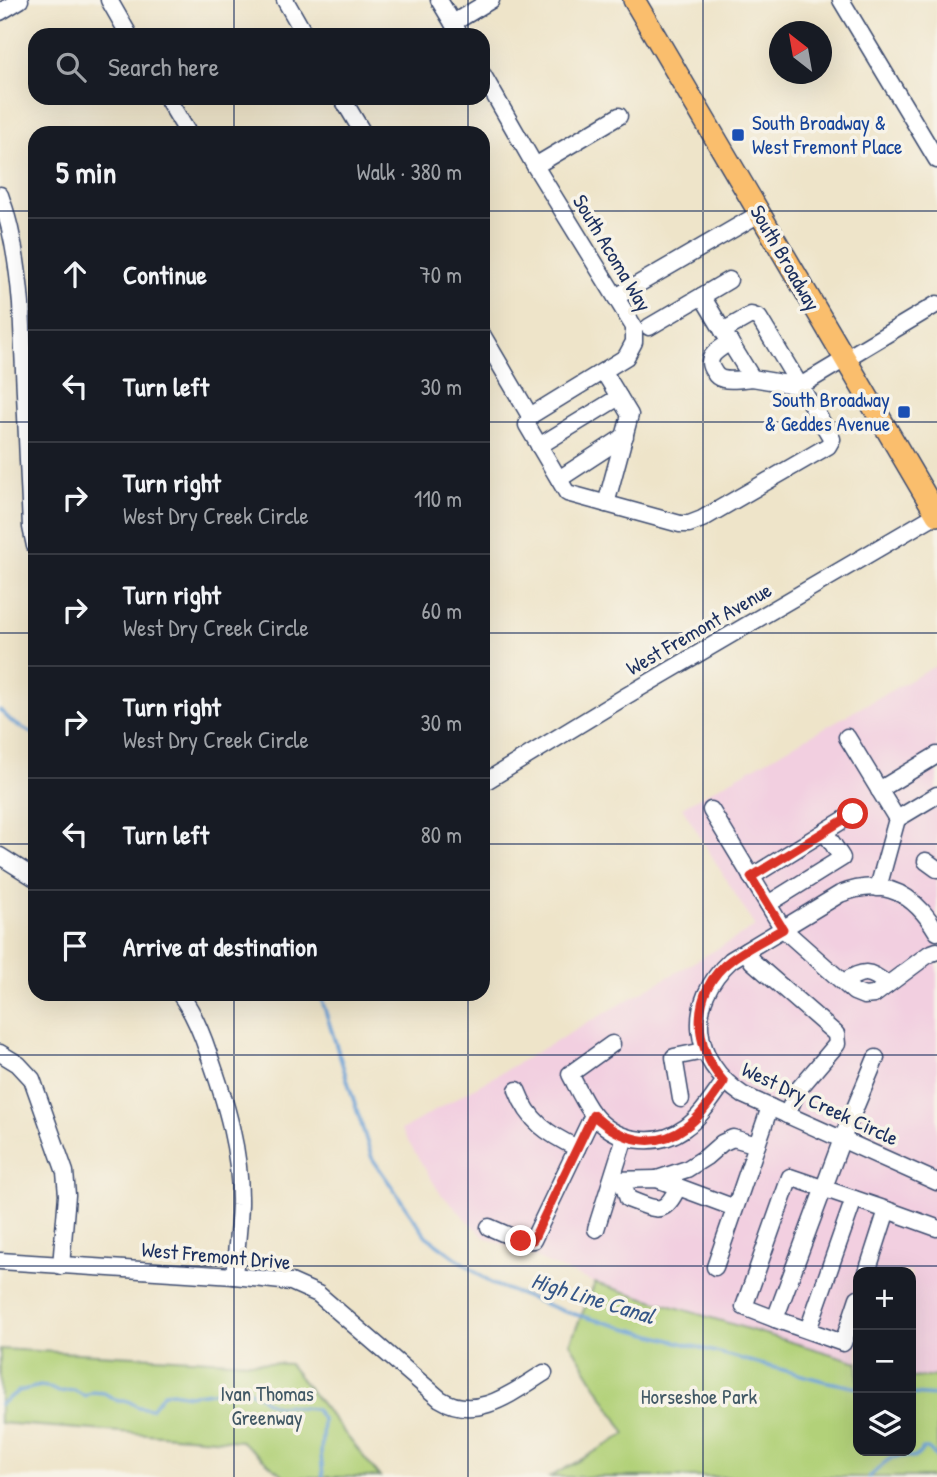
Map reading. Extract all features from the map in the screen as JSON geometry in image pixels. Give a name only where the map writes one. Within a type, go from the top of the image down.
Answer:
[{"type":"main road","name":"South Broadway","points":[[634,0],[937,515]]},
{"type":"street","points":[[0,12],[20,0]]},
{"type":"street","points":[[109,0],[125,28]]},
{"type":"street","points":[[285,0],[301,28]]},
{"type":"street","points":[[439,0],[455,28]]},
{"type":"street","points":[[457,28],[491,0]]},
{"type":"street","points":[[841,0],[937,160]]},
{"type":"street","name":"South Acoma Way","points":[[490,87],[634,327],[634,342],[626,357],[530,416]]},
{"type":"street","points":[[171,105],[184,126]]},
{"type":"street","points":[[346,105],[359,126]]},
{"type":"street","points":[[535,166],[619,116]]},
{"type":"street","points":[[0,195],[18,271],[28,354]]},
{"type":"street","points":[[616,297],[760,214]]},
{"type":"street","points":[[649,327],[729,280]]},
{"type":"street","points":[[702,296],[752,378]]},
{"type":"street","points":[[490,348],[530,416],[527,425],[567,493],[680,524],[689,524],[828,446],[832,439],[800,386],[759,318],[751,315],[711,356],[712,369],[722,379],[752,378],[800,386],[937,304]]},
{"type":"street","points":[[604,372],[630,415],[606,504]]},
{"type":"street","points":[[539,446],[619,397]]},
{"type":"street","points":[[559,479],[625,436]]},
{"type":"street","name":"West Fremont Avenue","points":[[490,779],[626,696],[937,515]]},
{"type":"street","points":[[847,737],[897,819]]},
{"type":"street","points":[[879,790],[937,755]]},
{"type":"street","points":[[878,888],[897,819],[937,795]]},
{"type":"street","points":[[711,810],[783,929],[844,982],[856,974],[866,973],[876,975],[887,985],[937,951]]},
{"type":"street","points":[[751,877],[853,814]]},
{"type":"street","points":[[768,904],[842,858],[825,832]]},
{"type":"street","points":[[0,856],[28,874]]},
{"type":"street","name":"West Dry Creek Circle","points":[[935,923],[918,905],[898,892],[860,888],[840,894],[722,967],[702,1002],[700,1035],[715,1072],[743,1095],[937,1182]]},
{"type":"street","points":[[746,951],[752,961],[836,1034],[837,1044],[797,1091],[787,1115]]},
{"type":"street","points":[[184,1001],[201,1031],[226,1103],[232,1130],[239,1172],[240,1205],[234,1276]]},
{"type":"street","name":"West Dry Creek Circle","points":[[612,1044],[570,1074],[593,1115],[605,1126],[625,1137],[658,1140],[679,1131],[697,1117],[724,1082]]},
{"type":"street","points":[[681,1099],[674,1056],[705,1051]]},
{"type":"street","points":[[0,1053],[33,1079],[65,1172],[67,1195],[61,1266]]},
{"type":"street","points":[[775,1319],[823,1188],[876,1058]]},
{"type":"street","points":[[517,1090],[535,1121],[553,1136],[577,1148]]},
{"type":"street","points":[[715,1267],[770,1107]]},
{"type":"street","points":[[489,1227],[521,1241],[533,1240],[593,1115]]},
{"type":"street","points":[[596,1229],[617,1180],[625,1137]]},
{"type":"street","points":[[657,1180],[687,1169],[733,1138],[757,1145]]},
{"type":"street","points":[[853,1313],[843,1343],[744,1307],[790,1177],[937,1228]]},
{"type":"street","points":[[617,1180],[657,1180],[735,1208]]},
{"type":"street","points":[[617,1180],[628,1199],[656,1209],[664,1208],[678,1187]]},
{"type":"street","points":[[808,1330],[855,1199]]},
{"type":"street","points":[[869,1267],[887,1210]]},
{"type":"street","name":"West Fremont Drive","points":[[0,1261],[291,1282],[318,1294],[440,1399],[457,1407],[484,1406],[495,1402],[544,1373]]},
{"type":"shaded area","points":[[937,665],[937,1376],[916,1378],[916,1267],[853,1267],[853,1360],[595,1283],[484,1237],[440,1193],[401,1130],[755,927],[682,807]]},
{"type":"green space","name":"Horseshoe Park","points":[[595,1283],[853,1360],[853,1456],[916,1456],[916,1378],[937,1376],[937,1477],[550,1477],[626,1434],[570,1343]]},
{"type":"green space","name":"Ivan Thomas Greenway","points":[[0,1349],[289,1364],[380,1477],[285,1477],[241,1441],[0,1423]]},
{"type":"waterway","name":"High Line Canal","points":[[0,710],[12,722],[28,731]]},
{"type":"waterway","name":"High Line Canal","points":[[322,1001],[372,1158],[426,1236],[492,1284],[566,1312],[853,1387]]},
{"type":"waterway","points":[[0,1404],[19,1391],[40,1386],[58,1392],[73,1390],[85,1396],[93,1392],[104,1393],[118,1401],[128,1401],[138,1407],[151,1409],[164,1393],[189,1395],[241,1388],[276,1406],[315,1409],[323,1420],[323,1477]]},
{"type":"waterway","name":"High Line Canal","points":[[916,1394],[937,1396]]},
{"type":"waterway","points":[[869,1477],[894,1457],[916,1457],[923,1449],[928,1449],[937,1457]]},
{"type":"place","name":"South Broadway & West Fremont Place","points":[[738,135]]},
{"type":"place","name":"South Broadway & Geddes Avenue","points":[[904,412]]},
{"type":"route","points":[[521,1241],[533,1240],[593,1115],[616,1133],[635,1140],[658,1140],[673,1135],[686,1128],[697,1117],[724,1082],[709,1062],[700,1035],[702,1002],[708,988],[722,967],[783,929],[751,877],[853,814]]}]
